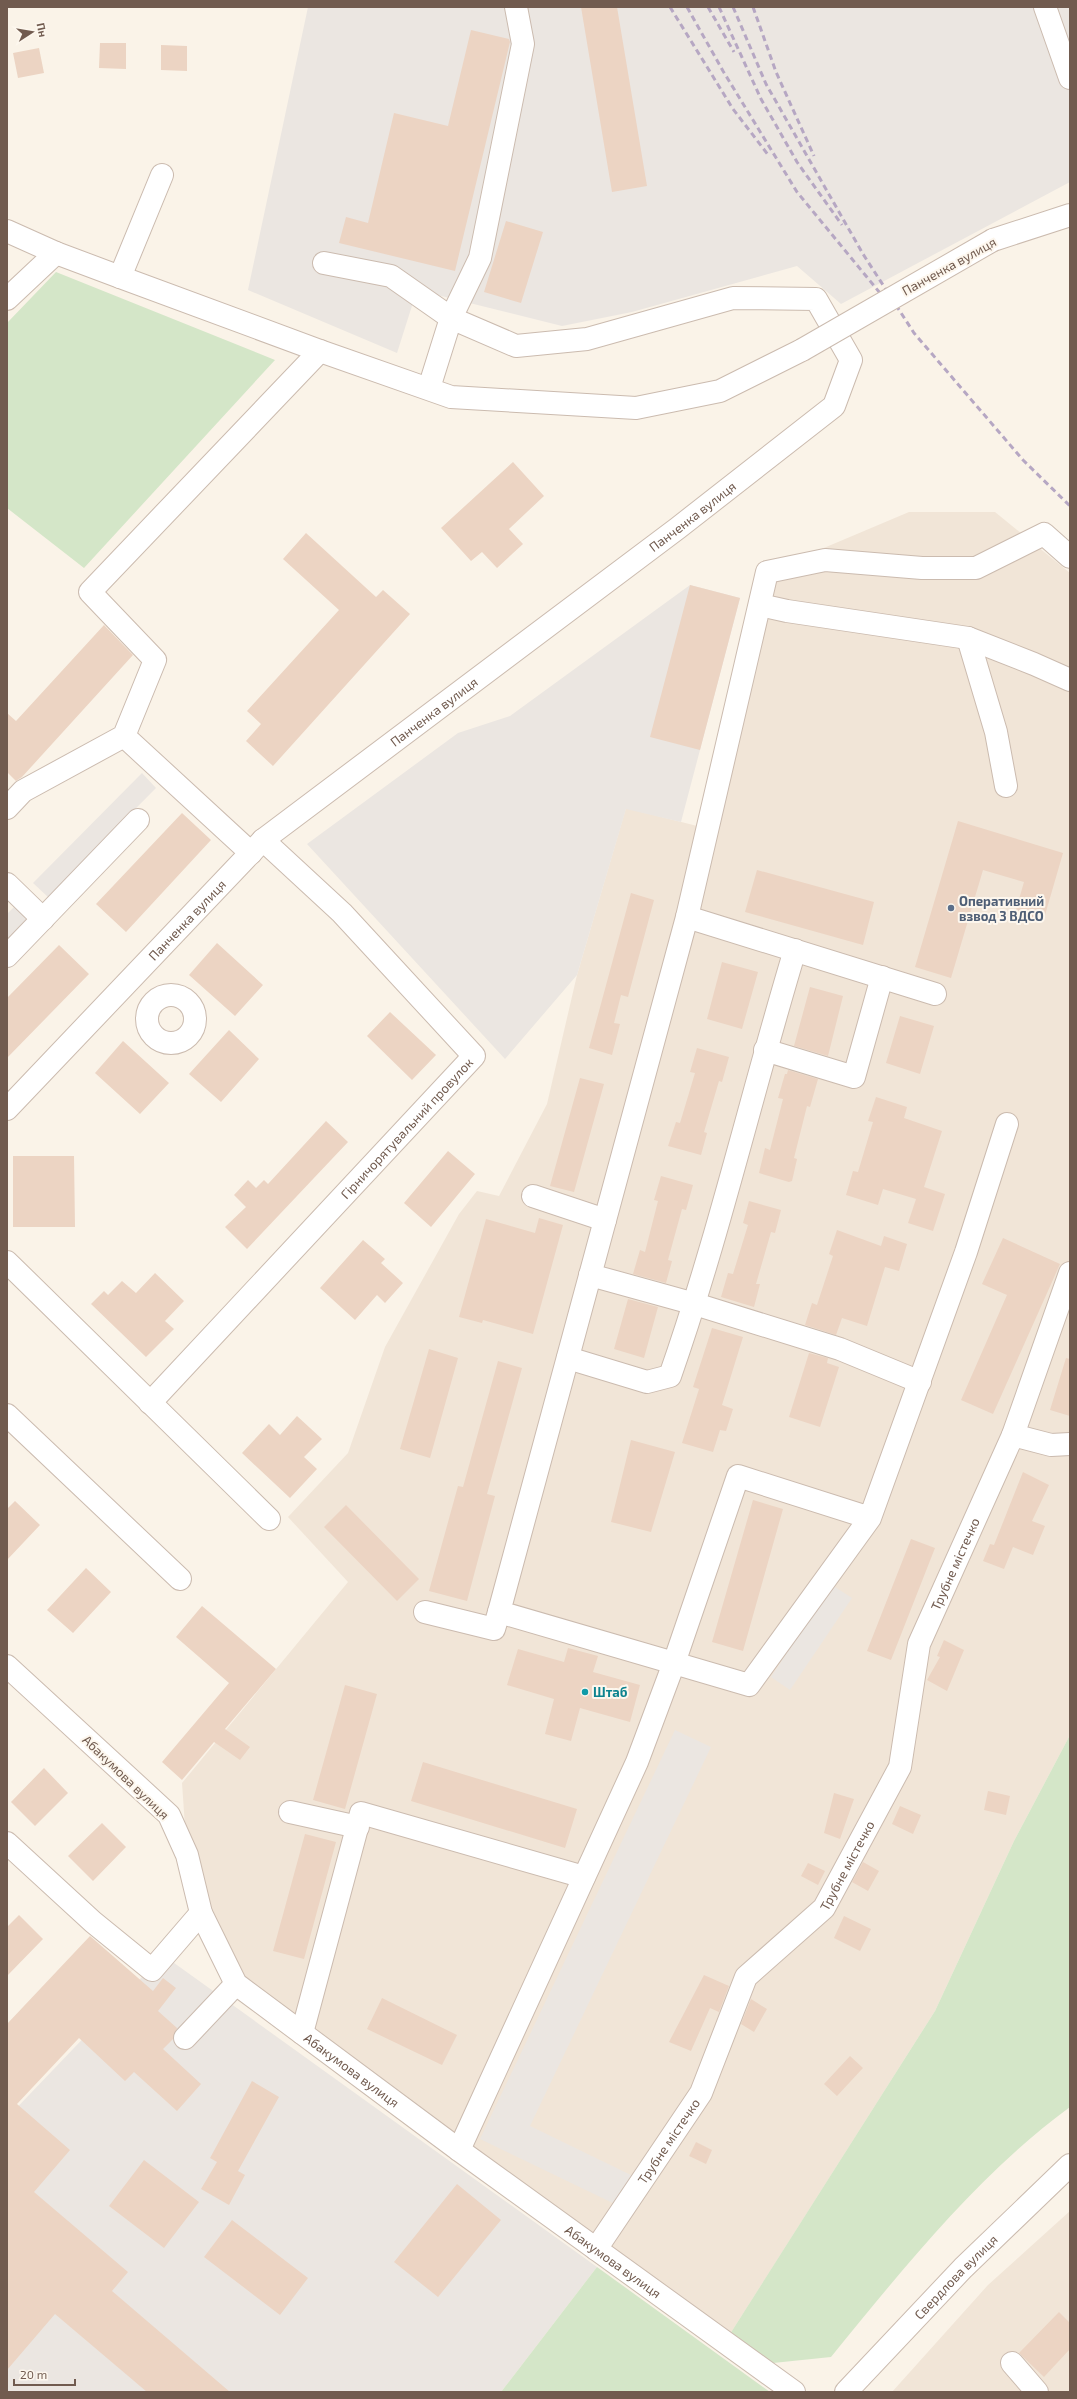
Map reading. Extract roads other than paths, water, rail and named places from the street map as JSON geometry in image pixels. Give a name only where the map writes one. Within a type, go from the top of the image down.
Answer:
[{"type":"street","points":[[428,388],[451,318],[480,258],[523,44],[516,7]]},
{"type":"street","points":[[1044,7],[1070,78]]},
{"type":"street","points":[[120,277],[162,175]]},
{"type":"street","name":"Панченка вулиця","points":[[7,231],[56,253],[120,277],[320,351],[451,397],[636,408],[720,391],[802,350],[993,240],[1070,215]]},
{"type":"street","points":[[7,299],[56,253]]},
{"type":"street","points":[[324,263],[391,276],[451,318]]},
{"type":"street","name":"Панченка вулиця","points":[[7,1109],[257,847],[678,528],[834,406],[851,360],[816,299],[733,298],[587,339],[516,346],[451,318]]},
{"type":"street","points":[[7,808],[23,791],[124,736],[155,660],[90,592],[320,351]]},
{"type":"street","points":[[425,1612],[494,1629],[687,917],[767,572],[825,560],[922,568],[976,568],[1044,534],[1070,557]]},
{"type":"street","points":[[760,605],[787,611],[968,638],[1070,680]]},
{"type":"street","points":[[968,638],[996,732],[1006,786]]},
{"type":"street","points":[[124,736],[257,847]]},
{"type":"street","points":[[7,956],[138,820]]},
{"type":"street","name":"Гірничорятувальний провулок","points":[[150,1404],[474,1056],[342,913],[257,847]]},
{"type":"street","points":[[7,884],[42,919]]},
{"type":"street","points":[[687,917],[935,994]]},
{"type":"street","points":[[568,1358],[647,1382],[670,1376],[695,1304],[731,1180],[765,1050],[795,950]]},
{"type":"street","points":[[765,1050],[854,1077],[882,978]]},
{"type":"street","points":[[126,983],[152,1003]]},
{"type":"street","points":[[499,1612],[748,1685],[870,1518],[920,1382],[1007,1124]]},
{"type":"street","points":[[533,1196],[605,1220]]},
{"type":"street","points":[[7,1262],[150,1404],[269,1519]]},
{"type":"street","name":"Трубне містечко","points":[[596,2249],[701,2093],[746,1977],[824,1908],[900,1767],[919,1644],[1013,1435],[1070,1273]]},
{"type":"street","points":[[590,1275],[695,1304],[840,1348],[920,1382]]},
{"type":"street","points":[[7,1415],[180,1579]]},
{"type":"street","points":[[1013,1435],[1051,1445],[1070,1444]]},
{"type":"street","points":[[458,2150],[637,1762],[674,1663],[738,1476],[870,1518]]},
{"type":"street","name":"Абакумова вулиця","points":[[7,1666],[169,1815],[187,1855],[202,1913],[236,1984],[458,2150],[794,2392]]},
{"type":"street","points":[[290,1812],[358,1827]]},
{"type":"street","points":[[302,2033],[361,1813],[584,1877]]},
{"type":"street","points":[[7,1843],[93,1922],[152,1970],[202,1913]]},
{"type":"street","points":[[185,2038],[236,1984]]},
{"type":"street","name":"Свердлова вулиця","points":[[846,2392],[963,2268],[1070,2165]]},
{"type":"street","points":[[1012,2363],[1037,2392]]},
{"type":"railway","points":[[670,7],[733,109],[769,156]]},
{"type":"railway","points":[[687,7],[723,71],[797,192],[889,304]]},
{"type":"railway","points":[[708,7],[734,52]]},
{"type":"railway","points":[[719,7],[761,99],[797,162],[842,225]]},
{"type":"railway","points":[[733,7],[766,84],[863,254],[914,333],[1023,460],[1070,506]]},
{"type":"railway","points":[[753,7],[776,72],[814,156]]},
{"type":"place","name":"Оперативний взвод 3 ВДСО","points":[[951,908]]},
{"type":"place","name":"Штаб","points":[[585,1692]]}]
